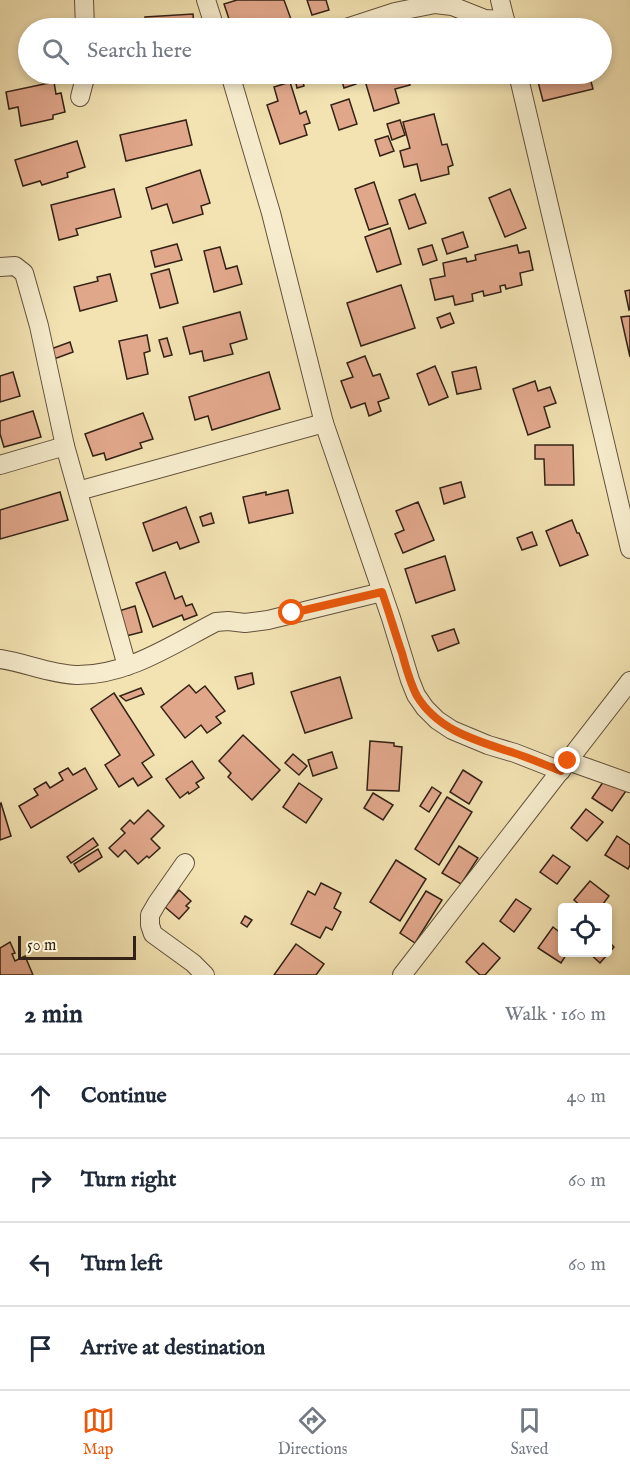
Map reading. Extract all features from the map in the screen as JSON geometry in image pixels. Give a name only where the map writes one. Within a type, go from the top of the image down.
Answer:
[{"type":"street","points":[[84,0],[85,18]]},
{"type":"street","points":[[206,0],[212,18]]},
{"type":"street","points":[[500,0],[504,18]]},
{"type":"street","points":[[377,18],[435,4],[452,6],[483,18]]},
{"type":"street","points":[[80,97],[83,84]]},
{"type":"street","points":[[233,84],[270,213],[324,423],[416,695],[437,720],[452,730],[488,745],[630,783]]},
{"type":"street","points":[[520,84],[630,549]]},
{"type":"street","points":[[0,267],[15,266],[24,273],[39,326],[65,446],[127,666]]},
{"type":"street","points":[[78,491],[324,423]]},
{"type":"street","points":[[0,465],[65,446]]},
{"type":"street","points":[[0,659],[76,675],[103,673],[145,659],[216,622],[245,623],[268,620],[382,592]]},
{"type":"street","points":[[402,975],[630,681]]},
{"type":"street","points":[[185,863],[150,915],[150,925],[153,934],[206,975]]},
{"type":"building","points":[[237,0],[284,0],[291,18],[229,18],[224,4]]},
{"type":"building","points":[[307,0],[326,0],[329,10],[312,15]]},
{"type":"building","points":[[193,14],[193,18],[145,18]]},
{"type":"building","points":[[54,84],[56,94],[61,93],[65,112],[53,115],[53,119],[21,126],[18,107],[9,109],[6,92]]},
{"type":"building","points":[[291,84],[300,114],[306,111],[310,123],[304,125],[307,135],[280,144],[267,105],[278,101],[274,87]]},
{"type":"building","points":[[343,84],[356,84],[344,88]]},
{"type":"building","points":[[366,84],[410,84],[395,89],[399,103],[374,111]]},
{"type":"building","points":[[539,84],[592,84],[593,89],[543,101]]},
{"type":"building","points":[[349,99],[357,124],[339,130],[331,105]]},
{"type":"building","points":[[434,114],[442,145],[447,144],[453,165],[448,167],[449,174],[421,181],[417,164],[404,167],[400,151],[410,148],[403,122]]},
{"type":"building","points":[[186,120],[192,145],[126,161],[120,135]]},
{"type":"building","points":[[400,120],[405,135],[392,140],[387,124]]},
{"type":"building","points":[[388,136],[394,151],[380,156],[375,140]]},
{"type":"building","points":[[77,141],[85,167],[67,173],[68,177],[42,185],[40,181],[23,186],[15,160]]},
{"type":"building","points":[[200,170],[210,203],[201,206],[203,214],[173,223],[167,204],[152,209],[146,188]]},
{"type":"building","points":[[374,182],[388,224],[369,230],[355,189]]},
{"type":"building","points":[[114,189],[121,217],[76,229],[78,235],[59,240],[51,205]]},
{"type":"building","points":[[510,189],[526,228],[505,237],[489,198]]},
{"type":"building","points":[[415,194],[426,223],[409,229],[399,200]]},
{"type":"building","points":[[390,228],[401,264],[377,272],[365,237]]},
{"type":"building","points":[[463,232],[468,247],[447,254],[442,239]]},
{"type":"building","points":[[177,244],[182,260],[155,267],[151,251]]},
{"type":"building","points":[[432,245],[437,260],[423,265],[418,249]]},
{"type":"building","points":[[517,245],[519,253],[529,251],[533,270],[520,273],[522,285],[506,289],[505,285],[500,286],[501,292],[484,296],[483,291],[472,294],[473,301],[455,305],[453,296],[435,300],[430,279],[445,276],[443,263],[466,258],[467,262],[476,260],[475,255]]},
{"type":"building","points":[[220,247],[226,269],[237,266],[242,284],[214,292],[204,251]]},
{"type":"building","points":[[169,269],[178,303],[160,308],[151,274]]},
{"type":"building","points":[[110,274],[117,301],[80,311],[74,287],[98,281],[97,277]]},
{"type":"building","points":[[401,285],[415,328],[361,346],[347,303]]},
{"type":"building","points":[[630,290],[630,309],[629,310],[625,291]]},
{"type":"building","points":[[240,312],[247,339],[230,344],[233,354],[204,361],[202,351],[190,354],[183,327]]},
{"type":"building","points":[[450,313],[454,323],[441,328],[437,318]]},
{"type":"building","points":[[630,316],[630,357],[621,317]]},
{"type":"building","points":[[147,335],[150,351],[144,353],[148,374],[127,379],[119,341]]},
{"type":"building","points":[[167,338],[172,355],[164,357],[159,340]]},
{"type":"building","points":[[70,342],[73,352],[54,359],[51,349]]},
{"type":"building","points":[[365,356],[373,376],[380,374],[389,398],[378,402],[381,411],[369,416],[365,403],[351,408],[341,381],[353,377],[347,363]]},
{"type":"building","points":[[435,366],[448,397],[429,405],[417,374]]},
{"type":"building","points":[[476,367],[481,389],[457,394],[452,372]]},
{"type":"building","points":[[13,372],[20,396],[0,402],[0,376]]},
{"type":"building","points":[[269,372],[280,409],[212,430],[208,416],[195,420],[189,397]]},
{"type":"building","points":[[535,381],[538,391],[550,387],[556,403],[544,407],[550,427],[528,435],[513,389]]},
{"type":"building","points":[[33,411],[41,437],[4,447],[0,434],[0,421]]},
{"type":"building","points":[[143,413],[153,439],[140,443],[142,448],[106,460],[104,453],[93,456],[85,434]]},
{"type":"building","points":[[535,445],[573,445],[574,485],[545,485],[544,459],[535,459]]},
{"type":"building","points":[[461,482],[465,497],[444,504],[440,488]]},
{"type":"building","points":[[288,490],[293,513],[249,523],[243,497]]},
{"type":"building","points":[[60,492],[68,520],[0,539],[0,510]]},
{"type":"building","points":[[418,502],[434,540],[403,553],[395,534],[404,530],[396,511]]},
{"type":"building","points":[[186,507],[199,542],[180,549],[177,542],[153,551],[143,523]]},
{"type":"building","points":[[211,513],[214,523],[203,526],[200,517]]},
{"type":"building","points":[[572,520],[588,555],[560,566],[546,531]]},
{"type":"building","points":[[532,532],[537,545],[522,550],[517,538]]},
{"type":"building","points":[[445,556],[455,590],[416,603],[405,569]]},
{"type":"building","points":[[165,572],[175,599],[182,596],[186,606],[192,604],[197,615],[184,620],[182,615],[153,627],[136,583]]},
{"type":"building","points":[[135,606],[142,632],[126,636],[119,611]]},
{"type":"building","points":[[454,629],[459,643],[438,651],[432,636]]},
{"type":"building","points":[[252,673],[254,684],[238,689],[235,677]]},
{"type":"building","points":[[340,677],[352,718],[305,733],[291,692]]},
{"type":"building","points":[[189,685],[196,693],[205,686],[225,711],[216,717],[221,723],[207,733],[201,725],[185,738],[161,707]]},
{"type":"building","points":[[141,688],[144,694],[126,701],[120,696]]},
{"type":"building","points":[[114,693],[154,755],[142,763],[152,777],[138,786],[133,778],[119,787],[105,765],[120,755],[91,709]]},
{"type":"building","points":[[243,735],[280,770],[252,800],[228,777],[231,773],[219,761]]},
{"type":"building","points":[[370,741],[394,743],[394,746],[402,747],[399,791],[367,790]]},
{"type":"building","points":[[332,752],[337,768],[313,776],[308,760]]},
{"type":"building","points":[[293,754],[307,766],[299,775],[285,763]]},
{"type":"building","points":[[192,761],[204,778],[196,783],[199,787],[180,798],[166,779]]},
{"type":"building","points":[[68,768],[73,775],[85,768],[97,789],[31,828],[19,806],[38,795],[34,789],[46,782],[50,788],[63,780],[59,773]]},
{"type":"building","points":[[463,770],[482,782],[469,804],[450,792]]},
{"type":"building","points":[[606,778],[626,791],[612,811],[592,798]]},
{"type":"building","points":[[299,783],[322,799],[306,823],[283,807]]},
{"type":"building","points":[[432,787],[441,793],[429,812],[420,806]]},
{"type":"building","points":[[373,793],[393,805],[383,820],[364,808]]},
{"type":"building","points":[[447,797],[472,812],[439,865],[415,849]]},
{"type":"building","points":[[0,804],[11,836],[0,840]]},
{"type":"building","points":[[586,809],[603,822],[587,841],[571,828]]},
{"type":"building","points":[[148,810],[164,826],[151,839],[160,848],[138,864],[125,850],[118,857],[109,848],[125,833],[121,829],[130,820],[134,824]]},
{"type":"building","points":[[617,836],[630,845],[628,869],[605,855]]},
{"type":"building","points":[[93,838],[98,845],[71,863],[67,857]]},
{"type":"building","points":[[459,846],[478,858],[461,884],[442,873]]},
{"type":"building","points":[[98,849],[102,857],[79,872],[74,864]]},
{"type":"building","points":[[553,855],[570,867],[557,884],[540,872]]},
{"type":"building","points":[[396,860],[426,879],[400,921],[370,902]]},
{"type":"building","points":[[590,881],[609,896],[604,903],[577,903],[574,900]]},
{"type":"building","points":[[321,883],[341,893],[334,908],[341,912],[332,930],[326,927],[320,938],[291,924],[308,891],[315,895]]},
{"type":"building","points":[[179,890],[191,901],[186,906],[189,908],[179,919],[165,907]]},
{"type":"building","points":[[426,891],[442,900],[415,943],[400,933]]},
{"type":"building","points":[[516,899],[531,909],[514,932],[500,921]]},
{"type":"building","points":[[245,916],[252,920],[247,927],[241,923]]},
{"type":"building","points":[[553,927],[558,931],[558,957],[565,957],[561,963],[538,948]]},
{"type":"building","points":[[10,942],[15,953],[12,954],[15,961],[25,956],[33,975],[0,975],[0,948]]},
{"type":"building","points":[[483,943],[500,958],[485,975],[480,975],[466,962]]},
{"type":"building","points":[[296,944],[324,964],[316,975],[274,975]]},
{"type":"building","points":[[593,957],[605,957],[600,963]]},
{"type":"route","points":[[292,613],[382,592],[416,695],[437,720],[452,730],[488,745],[561,771],[568,761]]}]
